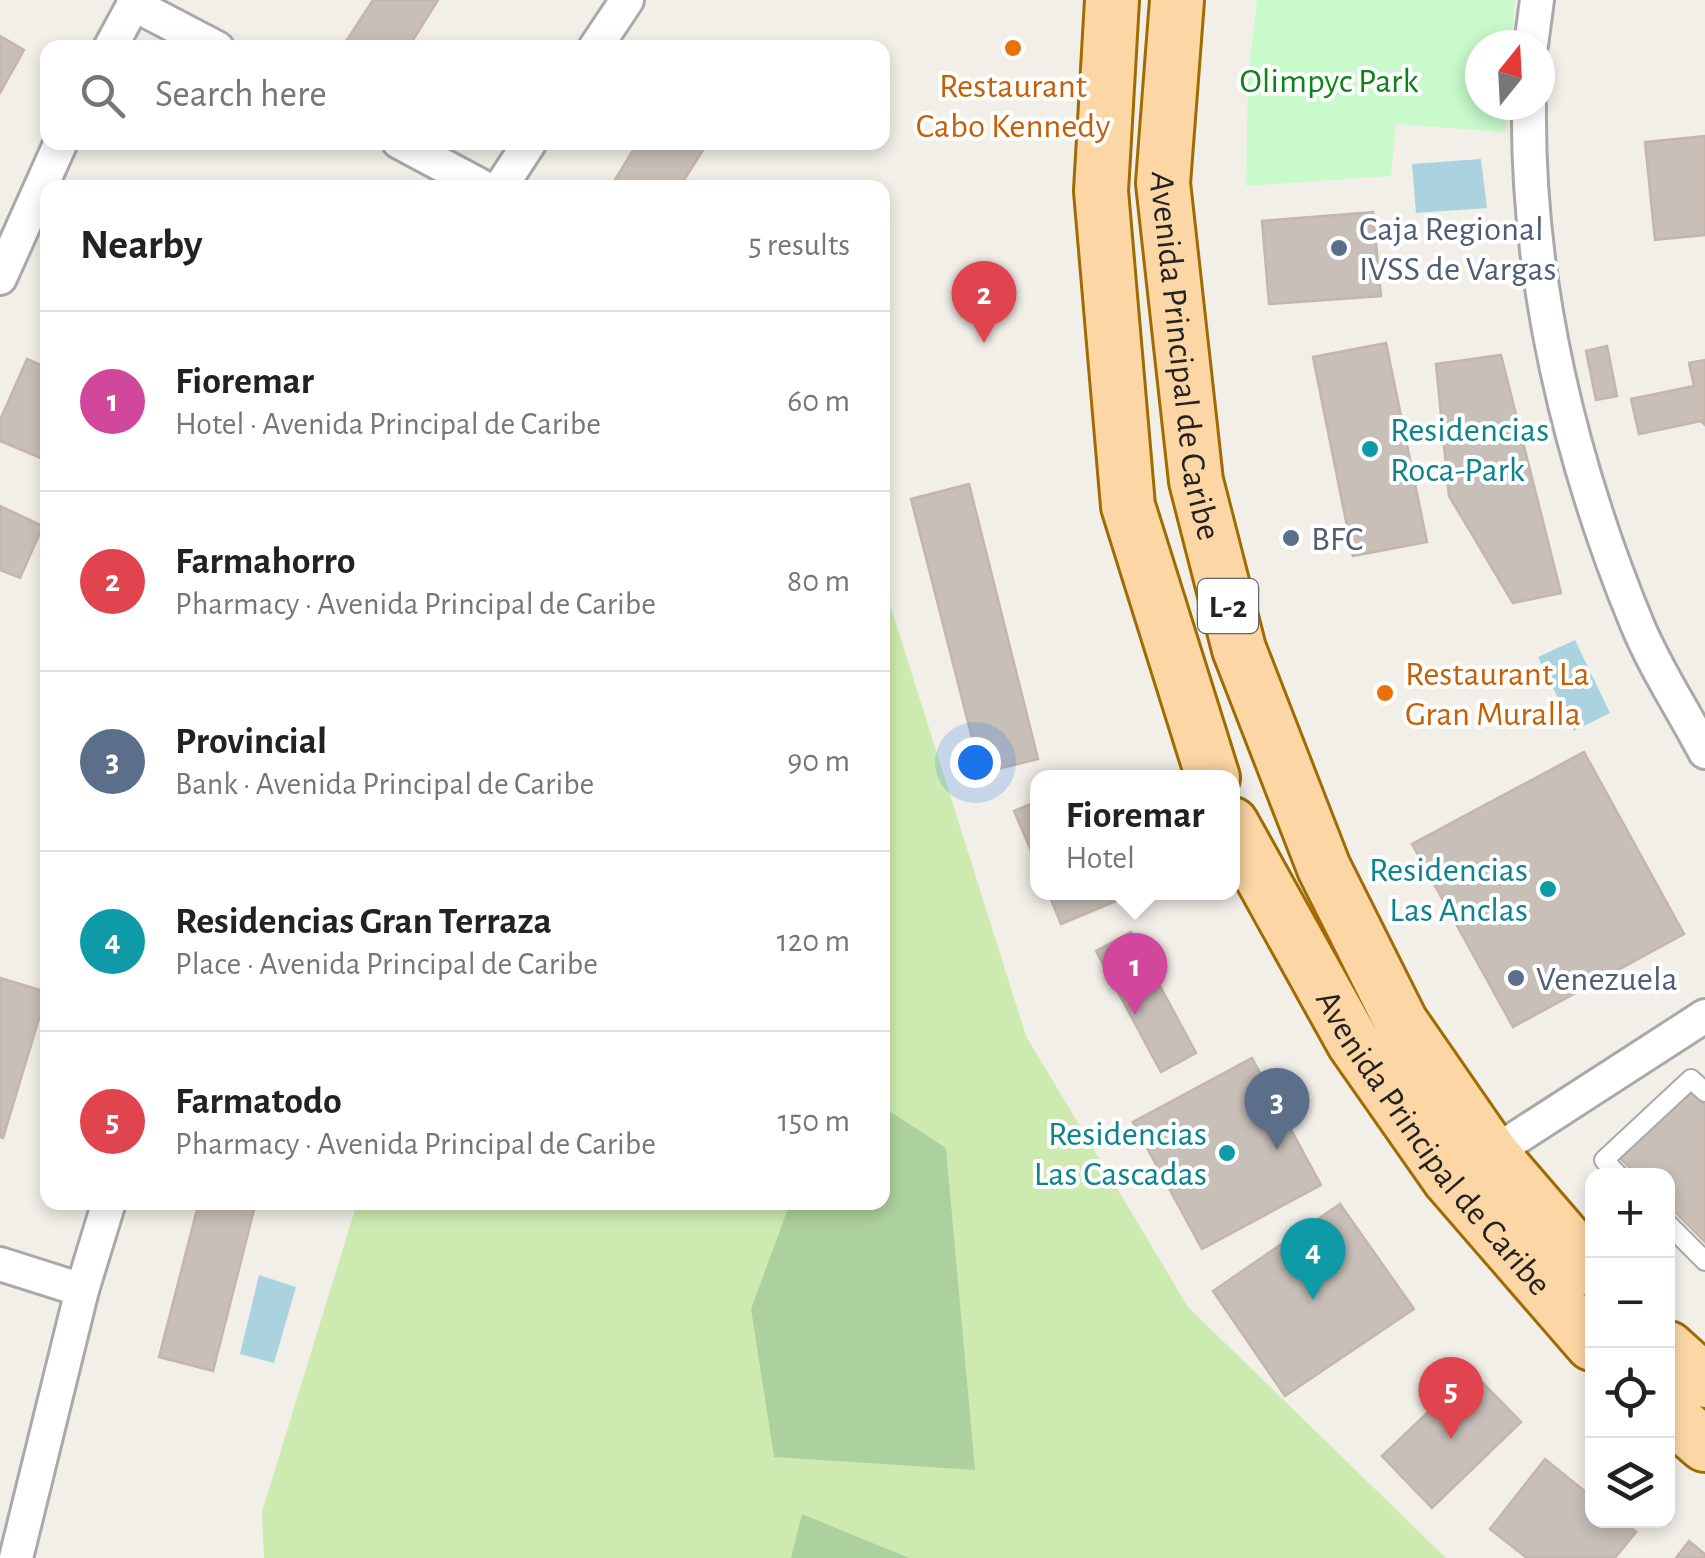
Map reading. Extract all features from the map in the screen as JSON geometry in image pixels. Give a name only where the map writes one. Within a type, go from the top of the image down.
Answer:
[{"type":"main road","name":"Avenida Principal de Caribe","points":[[1112,0],[1100,191],[1128,506],[1210,770]]},
{"type":"main road","name":"Avenida Principal de Caribe","points":[[1176,0],[1163,183],[1196,481],[1239,649],[1324,868],[1471,1167],[1585,1334]]},
{"type":"main road","name":"Avenida Principal de Caribe","points":[[1240,838],[1353,1042],[1471,1167],[1585,1264]]},
{"type":"main road","points":[[1675,1354],[1705,1381]]},
{"type":"main road","points":[[1675,1419],[1705,1445]]},
{"type":"street","points":[[600,40],[627,0]]},
{"type":"street","points":[[1533,30],[1537,0]]},
{"type":"street","points":[[114,40],[134,2],[203,40]]},
{"type":"street","points":[[1530,120],[1528,172],[1542,298],[1567,407],[1638,626],[1705,752]]},
{"type":"street","points":[[43,180],[56,150]]},
{"type":"street","points":[[414,150],[471,180]]},
{"type":"street","points":[[505,180],[525,150]]},
{"type":"street","points":[[0,278],[40,187]]},
{"type":"street","points":[[1471,1167],[1705,1016]]},
{"type":"street","points":[[16,1558],[106,1210]]},
{"type":"street","points":[[0,1264],[82,1290]]},
{"type":"lane","points":[[1612,1168],[1604,1160],[1700,1080]]},
{"type":"lane","points":[[1675,1231],[1705,1261]]},
{"type":"green space","name":"Olimpyc Park","points":[[1257,0],[1515,0],[1512,30],[1465,30],[1465,120],[1506,120],[1505,132],[1396,124],[1391,176],[1246,186],[1248,76]]},
{"type":"green space","points":[[890,604],[1026,1036],[1188,1307],[1446,1558],[264,1558],[262,1512],[355,1210],[890,1210]]},
{"type":"green space","points":[[890,1112],[946,1148],[975,1470],[774,1457],[751,1309],[787,1210],[890,1210]]},
{"type":"green space","points":[[802,1514],[909,1558],[791,1558]]},
{"type":"water","points":[[1481,159],[1487,208],[1416,213],[1412,164]]},
{"type":"water","points":[[1575,640],[1610,713],[1574,731],[1538,657]]},
{"type":"water","points":[[259,1275],[296,1287],[274,1363],[240,1354]]},
{"type":"building","points":[[373,0],[438,0],[413,40],[347,40]]},
{"type":"building","points":[[0,36],[24,50],[0,93]]},
{"type":"building","points":[[1705,136],[1705,235],[1655,240],[1645,142]]},
{"type":"building","points":[[633,150],[703,150],[684,180],[615,180]]},
{"type":"building","points":[[1373,212],[1381,296],[1269,304],[1262,221]]},
{"type":"building","name":"Residencias Roca-Park","points":[[1386,343],[1427,542],[1353,556],[1313,357]]},
{"type":"building","points":[[1607,346],[1617,396],[1596,400],[1586,351]]},
{"type":"building","points":[[1501,355],[1561,593],[1513,603],[1449,496],[1436,364]]},
{"type":"building","points":[[27,359],[40,365],[40,458],[0,441],[0,420]]},
{"type":"building","points":[[1705,360],[1705,425],[1701,421],[1639,434],[1631,399],[1694,386],[1689,363]]},
{"type":"building","points":[[969,484],[1038,759],[981,773],[911,499]]},
{"type":"building","points":[[0,506],[40,525],[40,533],[20,578],[0,570]]},
{"type":"building","name":"Residencias Las Anclas","points":[[1584,752],[1684,934],[1513,1027],[1412,844]]},
{"type":"building","points":[[1030,804],[1030,848],[1014,811]]},
{"type":"building","points":[[1051,900],[1118,900],[1061,924]]},
{"type":"building","points":[[1131,932],[1196,1053],[1161,1072],[1096,951]]},
{"type":"building","points":[[0,978],[40,990],[40,1015],[3,1138]]},
{"type":"building","name":"Residencias Las Cascadas","points":[[1252,1058],[1321,1185],[1202,1249],[1133,1122]]},
{"type":"building","points":[[1687,1087],[1705,1105],[1705,1242],[1675,1212],[1675,1168],[1630,1168],[1618,1156]]},
{"type":"building","points":[[1340,1204],[1414,1309],[1285,1396],[1213,1291]]},
{"type":"building","points":[[197,1210],[254,1210],[213,1371],[159,1357]]},
{"type":"building","points":[[1471,1371],[1521,1422],[1432,1508],[1382,1456]]},
{"type":"building","points":[[1545,1459],[1585,1491],[1585,1528],[1631,1528],[1636,1532],[1615,1558],[1527,1558],[1490,1529]]},
{"type":"building","points":[[1689,1541],[1705,1554],[1705,1558],[1676,1558]]},
{"type":"place","name":"Restaurant Cabo Kennedy","points":[[1013,48]]},
{"type":"place","name":"Caja Regional IVSS de Vargas","points":[[1339,248]]},
{"type":"place","name":"Farmahorro","points":[[984,343]]},
{"type":"place","name":"Residencias Roca-Park","points":[[1370,449]]},
{"type":"place","name":"BFC","points":[[1291,538]]},
{"type":"place","name":"Restaurant La Gran Muralla","points":[[1385,693]]},
{"type":"place","name":"Residencias Las Anclas","points":[[1548,889]]},
{"type":"place","name":"Venezuela","points":[[1516,978]]},
{"type":"place","name":"Fioremar","points":[[1135,1015]]},
{"type":"place","name":"Provincial","points":[[1277,1150]]},
{"type":"place","name":"Residencias Las Cascadas","points":[[1227,1153]]},
{"type":"place","name":"Residencias Gran Terraza","points":[[1313,1300]]},
{"type":"place","name":"Farmatodo","points":[[1451,1439]]}]
